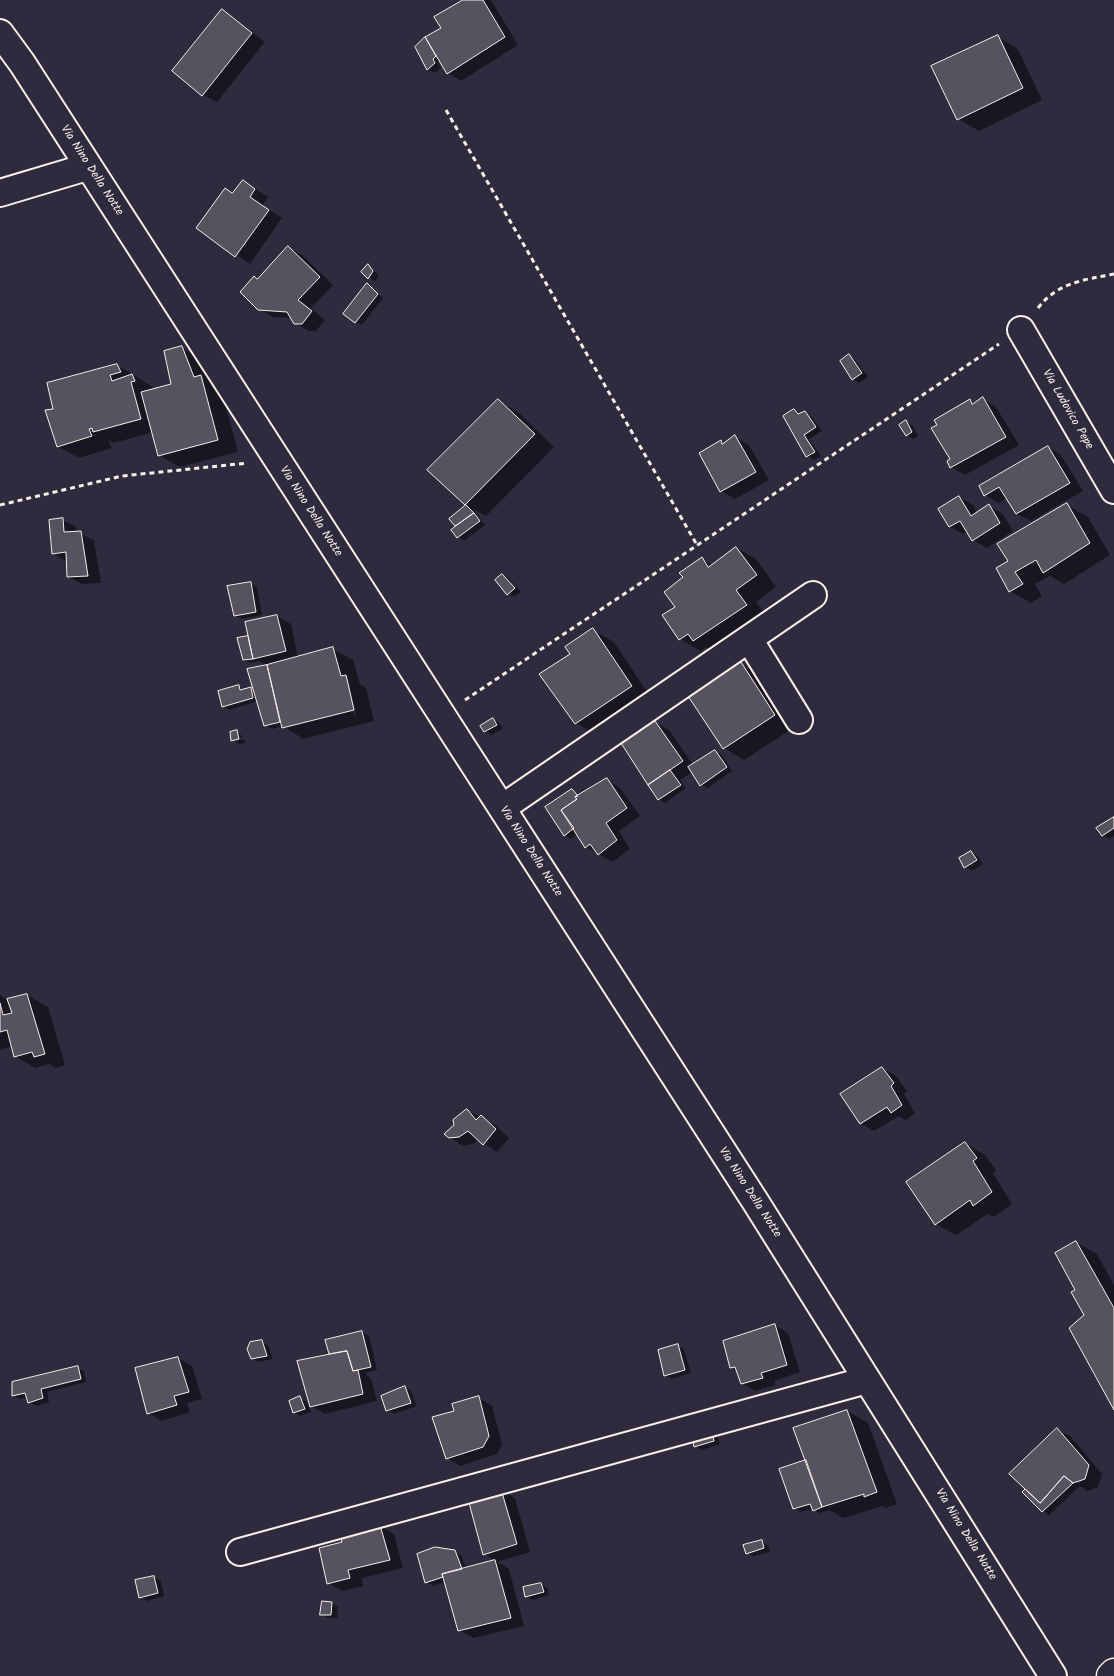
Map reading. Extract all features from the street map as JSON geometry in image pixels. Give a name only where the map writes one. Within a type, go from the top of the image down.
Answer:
[{"type":"main road","points":[[1111,1676],[1114,1673]]},
{"type":"street","name":"Via Nino Della Notte","points":[[0,33],[22,63],[502,808],[867,1380],[1053,1676]]},
{"type":"street","points":[[0,193],[87,166]]},
{"type":"street","name":"Via Ludovico Pepe","points":[[1021,330],[1114,490]]},
{"type":"street","points":[[502,808],[813,595]]},
{"type":"street","points":[[749,639],[799,720]]},
{"type":"street","points":[[240,1552],[867,1380]]},
{"type":"path","points":[[446,110],[697,545]]},
{"type":"path","points":[[441,715],[1021,330],[1043,302],[1072,282],[1114,274]]},
{"type":"path","points":[[0,505],[122,476],[277,460]]},
{"type":"building","points":[[463,0],[483,0],[505,37],[447,74],[425,37],[441,28],[434,17]]},
{"type":"building","points":[[222,9],[252,33],[202,96],[172,71]]},
{"type":"building","points":[[998,35],[1023,88],[957,120],[931,66]]},
{"type":"building","points":[[425,37],[436,56],[433,59],[435,63],[427,70],[415,47]]},
{"type":"building","points":[[243,180],[255,189],[250,197],[269,210],[235,257],[196,228],[225,188],[232,193]]},
{"type":"building","points":[[288,246],[320,277],[298,300],[312,311],[302,324],[294,324],[287,312],[258,310],[240,292],[254,276],[257,279]]},
{"type":"building","points":[[368,264],[373,271],[368,279],[361,272]]},
{"type":"building","points":[[367,283],[378,294],[355,323],[343,314]]},
{"type":"building","points":[[182,346],[194,377],[201,375],[218,440],[158,456],[141,392],[171,384],[164,351]]},
{"type":"building","points":[[849,354],[862,373],[852,380],[840,361]]},
{"type":"building","points":[[117,364],[121,372],[110,375],[112,381],[132,374],[135,381],[131,382],[141,419],[93,432],[92,428],[89,429],[92,436],[57,447],[45,410],[53,409],[47,383]]},
{"type":"building","points":[[983,397],[1006,437],[950,468],[947,461],[950,459],[931,428],[937,425],[934,420],[970,399],[972,404]]},
{"type":"building","points":[[498,399],[535,434],[465,505],[427,470]]},
{"type":"building","points":[[794,409],[798,414],[805,411],[816,427],[804,435],[815,452],[806,457],[783,416]]},
{"type":"building","points":[[906,420],[912,432],[906,436],[899,425]]},
{"type":"building","points":[[735,435],[756,472],[720,492],[699,453],[721,440],[722,444]]},
{"type":"building","points":[[1048,446],[1070,483],[1016,514],[999,487],[984,496],[979,486]]},
{"type":"building","points":[[959,496],[971,516],[989,504],[1000,523],[972,541],[960,521],[949,527],[938,509]]},
{"type":"building","points":[[1067,503],[1090,543],[1043,573],[1036,560],[1015,572],[1023,584],[1009,592],[996,568],[1008,561],[997,544]]},
{"type":"building","points":[[466,505],[474,513],[455,526],[449,519]]},
{"type":"building","points":[[474,513],[480,521],[457,538],[451,530]]},
{"type":"building","points":[[63,518],[64,532],[81,531],[88,576],[67,577],[66,552],[52,554],[49,520]]},
{"type":"building","points":[[736,547],[757,575],[736,590],[747,605],[693,641],[688,634],[679,640],[662,615],[675,607],[664,592],[683,577],[679,573],[702,557],[708,567]]},
{"type":"building","points":[[502,574],[515,588],[507,595],[495,580]]},
{"type":"building","points":[[251,582],[256,612],[234,616],[227,586]]},
{"type":"building","points":[[277,615],[286,651],[253,659],[245,622]]},
{"type":"building","points":[[593,628],[632,686],[575,724],[539,674],[570,654],[565,647]]},
{"type":"building","points":[[248,636],[253,659],[243,660],[237,638]]},
{"type":"building","points":[[333,647],[341,676],[346,675],[354,710],[282,728],[267,665]]},
{"type":"building","points":[[741,662],[775,715],[723,749],[688,696]]},
{"type":"building","points":[[267,665],[280,722],[264,726],[247,669]]},
{"type":"building","points":[[239,685],[240,690],[251,687],[253,698],[222,707],[218,691]]},
{"type":"building","points":[[493,718],[497,725],[484,732],[480,726]]},
{"type":"building","points":[[655,721],[683,761],[648,785],[621,743]]},
{"type":"building","points":[[237,730],[239,739],[231,741],[230,732]]},
{"type":"building","points":[[715,750],[727,767],[700,786],[688,767]]},
{"type":"building","points":[[670,770],[681,785],[658,800],[648,785]]},
{"type":"building","points":[[607,778],[627,808],[606,823],[617,840],[598,855],[590,844],[585,848],[561,810],[577,799],[575,797]]},
{"type":"building","points":[[572,789],[578,796],[575,797],[577,799],[561,810],[574,828],[564,836],[545,807]]},
{"type":"building","points":[[1114,817],[1114,828],[1102,836],[1096,828]]},
{"type":"building","points":[[971,851],[977,860],[964,868],[959,858]]},
{"type":"building","points":[[27,994],[45,1054],[34,1057],[32,1052],[14,1057],[7,1030],[0,1032],[0,1003],[3,1015],[12,1013],[7,999]]},
{"type":"building","points":[[882,1067],[894,1083],[891,1086],[902,1105],[891,1113],[887,1107],[860,1124],[840,1094]]},
{"type":"building","points":[[467,1109],[476,1120],[481,1115],[496,1129],[483,1145],[468,1131],[459,1137],[449,1138],[444,1134],[454,1125],[453,1120]]},
{"type":"building","points":[[965,1142],[977,1158],[973,1161],[992,1192],[973,1206],[970,1200],[935,1225],[906,1182]]},
{"type":"building","points":[[1076,1241],[1114,1308],[1114,1410],[1069,1328],[1084,1315],[1071,1292],[1075,1290],[1055,1253]]},
{"type":"building","points":[[775,1324],[787,1365],[761,1373],[763,1378],[741,1384],[735,1367],[730,1368],[723,1341]]},
{"type":"building","points":[[362,1331],[371,1367],[353,1371],[347,1351],[329,1354],[325,1340]]},
{"type":"building","points":[[262,1340],[267,1356],[251,1359],[247,1349],[250,1342]]},
{"type":"building","points":[[678,1344],[685,1370],[664,1376],[658,1350]]},
{"type":"building","points":[[347,1351],[353,1371],[358,1370],[363,1394],[310,1407],[297,1361]]},
{"type":"building","points":[[178,1357],[189,1392],[174,1396],[177,1405],[147,1414],[135,1368]]},
{"type":"building","points":[[78,1366],[81,1379],[41,1389],[43,1398],[28,1403],[25,1393],[12,1396],[12,1382]]},
{"type":"building","points":[[405,1386],[411,1403],[386,1411],[381,1396]]},
{"type":"building","points":[[300,1396],[305,1409],[293,1413],[289,1401]]},
{"type":"building","points":[[479,1396],[489,1436],[483,1447],[446,1459],[432,1417],[454,1411],[452,1404]]},
{"type":"building","points":[[847,1410],[877,1492],[822,1507],[793,1428]]},
{"type":"building","points":[[1057,1428],[1089,1465],[1085,1479],[1073,1483],[1064,1476],[1040,1503],[1009,1474]]},
{"type":"building","points":[[712,1432],[714,1441],[694,1447],[692,1437]]},
{"type":"building","points":[[806,1460],[822,1507],[813,1511],[810,1504],[793,1509],[779,1469]]},
{"type":"building","points":[[1064,1476],[1073,1483],[1042,1512],[1022,1492],[1025,1489],[1040,1503]]},
{"type":"building","points":[[501,1489],[517,1544],[483,1555],[468,1499]]},
{"type":"building","points":[[380,1525],[390,1560],[348,1570],[350,1578],[327,1584],[319,1548],[342,1542],[338,1528]]},
{"type":"building","points":[[762,1540],[764,1548],[746,1554],[743,1545]]},
{"type":"building","points":[[435,1547],[455,1550],[462,1569],[442,1574],[443,1577],[425,1583],[417,1554]]},
{"type":"building","points":[[495,1560],[511,1618],[458,1631],[442,1574]]},
{"type":"building","points":[[154,1576],[158,1593],[139,1598],[135,1580]]},
{"type":"building","points":[[541,1583],[544,1592],[525,1597],[523,1587]]},
{"type":"building","points":[[322,1601],[332,1602],[331,1615],[320,1615]]}]
